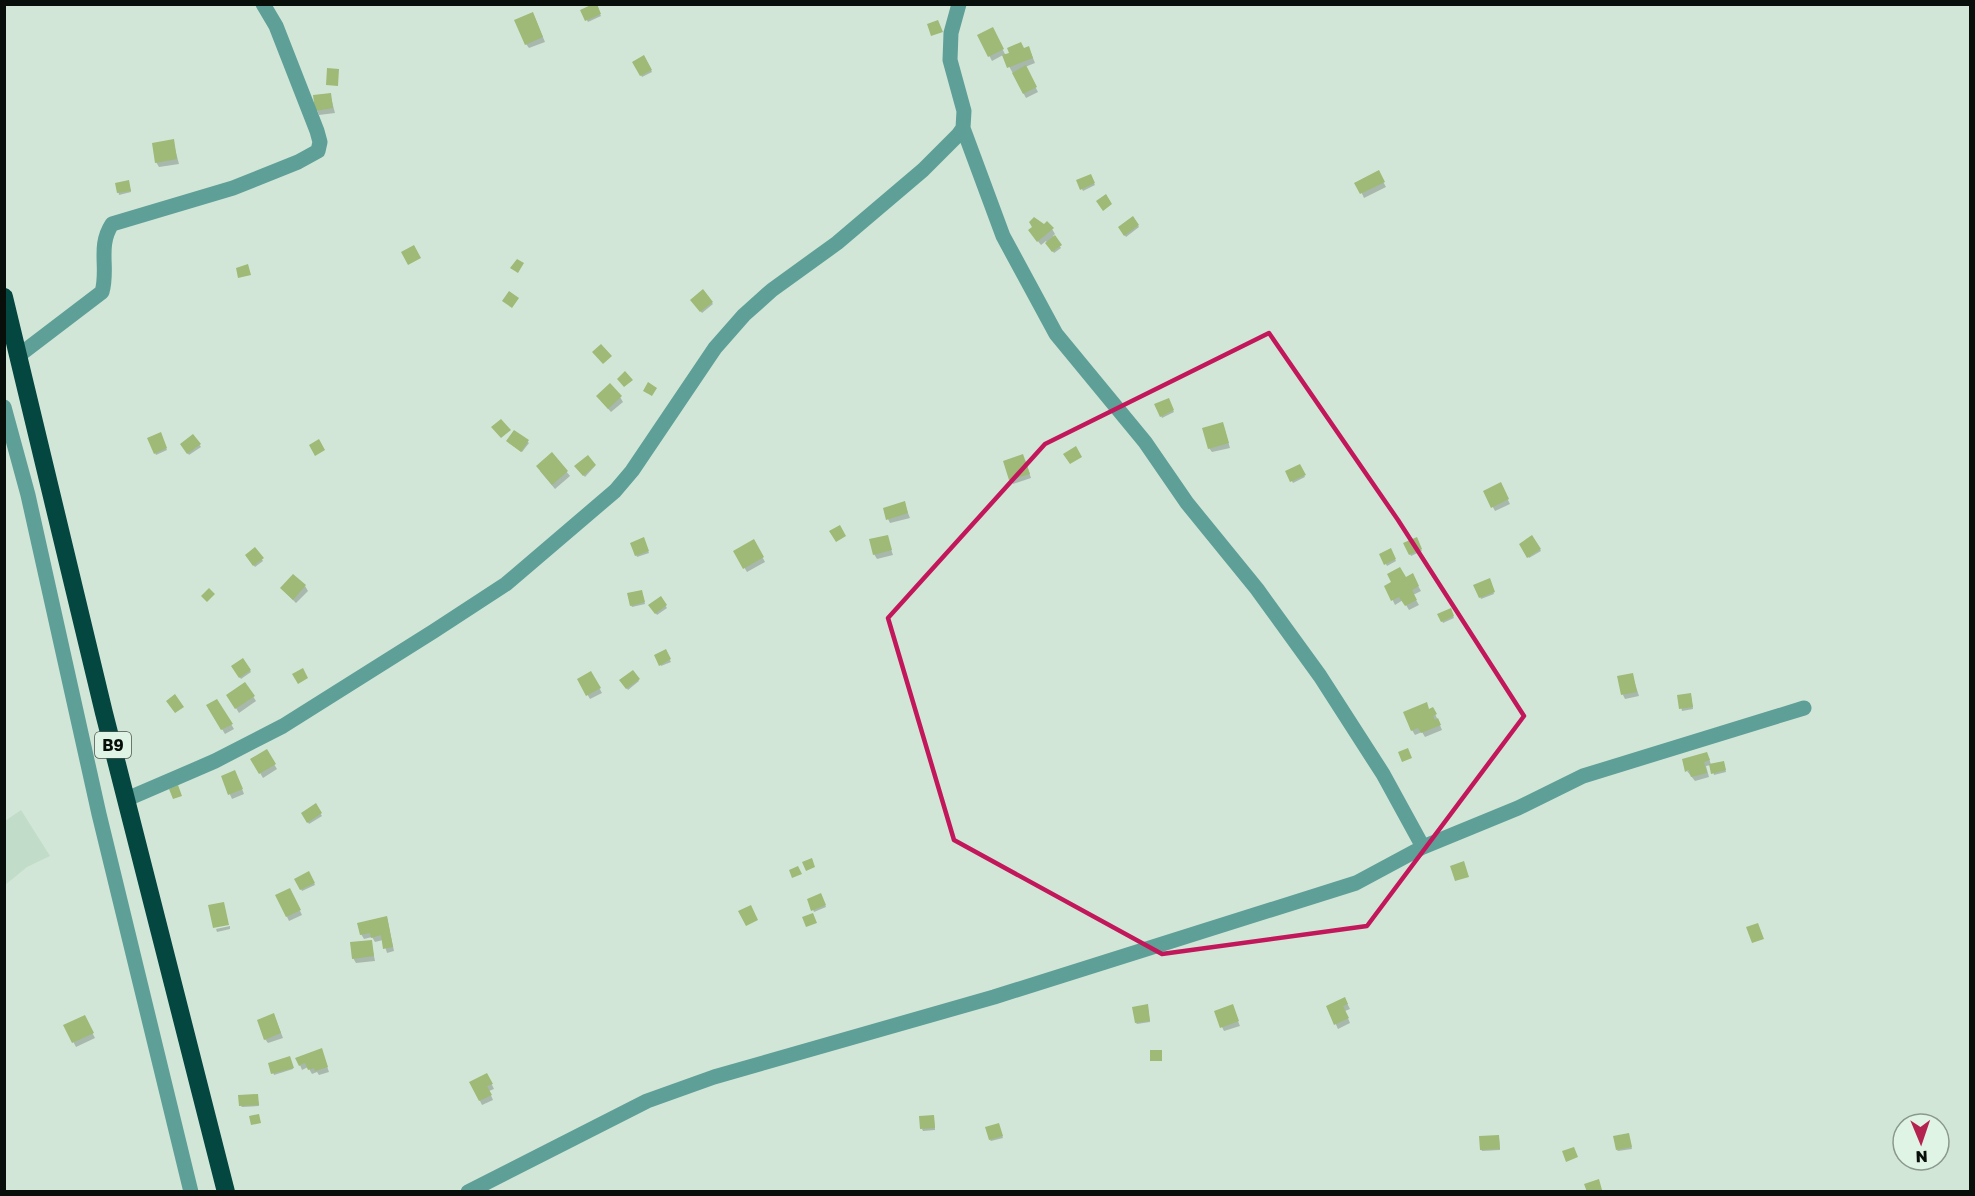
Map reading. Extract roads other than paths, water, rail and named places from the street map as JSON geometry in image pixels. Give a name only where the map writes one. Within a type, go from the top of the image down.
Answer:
[{"type":"highway","name":"B9","points":[[4,297],[226,1191]]},
{"type":"street","points":[[18,356],[102,292],[105,280],[103,249],[112,224],[233,188],[298,162],[318,151],[320,142],[317,131],[276,26],[263,4]]},
{"type":"street","points":[[959,4],[951,33],[950,60],[964,111],[963,128],[1003,236],[1056,334],[1145,442],[1188,503],[1243,571],[1320,676],[1383,774],[1423,847]]},
{"type":"street","points":[[127,799],[215,761],[283,726],[506,584],[615,491],[632,471],[715,348],[744,315],[894,195],[939,156],[963,128]]},
{"type":"street","points":[[4,407],[28,495],[99,814],[191,1191]]},
{"type":"street","points":[[468,1191],[647,1101],[714,1077],[994,997],[1356,883],[1423,847],[1518,808],[1583,776],[1804,708]]}]
